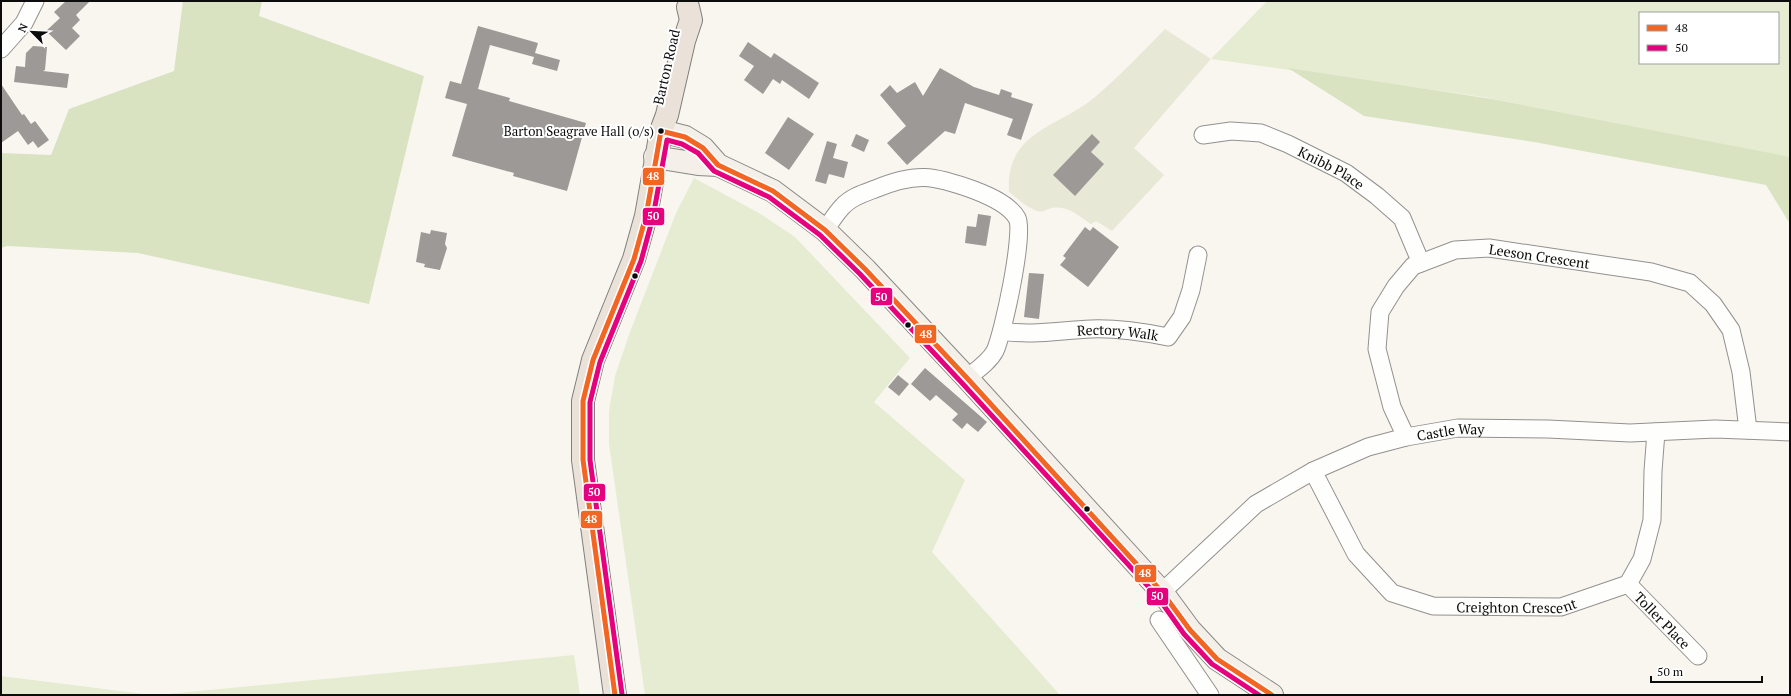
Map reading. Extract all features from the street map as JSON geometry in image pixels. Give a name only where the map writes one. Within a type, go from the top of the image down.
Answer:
[{"type":"main road","name":"Barton Road","points":[[615,695],[582,460],[583,401],[593,360],[634,259],[646,216],[655,157],[661,130],[655,115],[666,55],[678,15],[689,4]]},
{"type":"street","points":[[1,49],[24,23],[35,1]]},
{"type":"street","points":[[661,130],[685,137],[703,148],[718,164],[777,194],[825,230],[967,378],[1162,592],[1190,630],[1217,659],[1272,695]]},
{"type":"street","name":"Knibb Place","points":[[1203,135],[1231,132],[1261,134],[1288,144],[1346,173],[1377,196],[1402,218],[1421,263]]},
{"type":"street","points":[[655,157],[698,164],[718,164]]},
{"type":"street","points":[[825,230],[843,206],[851,200],[886,184],[920,176],[951,182],[982,193],[1006,207],[1017,218],[1020,233],[1016,265],[1002,332],[998,344],[989,359],[967,378]]},
{"type":"street","name":"Leeson Crescent","points":[[1406,437],[1392,407],[1377,349],[1380,312],[1412,266],[1455,250],[1489,248],[1651,272],[1690,283],[1713,304],[1731,330],[1741,372],[1748,430]]},
{"type":"street","name":"Rectory Walk","points":[[1002,332],[1020,334],[1092,329],[1127,330],[1168,337],[1182,317],[1191,290],[1198,255]]},
{"type":"street","name":"Castle Way","points":[[1162,592],[1256,504],[1313,472],[1368,447],[1406,437],[1458,428],[1656,432],[1715,429],[1790,432]]},
{"type":"street","points":[[1628,584],[1642,559],[1652,520],[1653,471],[1656,432]]},
{"type":"street","name":"Creighton Crescent","points":[[1313,472],[1356,554],[1392,593],[1433,606],[1561,607],[1628,584]]},
{"type":"street","name":"Toller Place","points":[[1628,584],[1698,656]]},
{"type":"street","points":[[1159,620],[1210,695]]},
{"type":"street","points":[[1198,678],[1217,659]]},
{"type":"green space","points":[[183,1],[262,1],[259,16],[424,76],[369,304],[138,253],[7,246],[1,248],[1,153],[51,155],[69,109],[174,71]]},
{"type":"green space","points":[[1267,1],[1790,1],[1790,158],[1483,97],[1211,59]]},
{"type":"green space","points":[[1165,29],[1211,59],[1134,148],[1164,175],[1112,231],[1096,221],[1091,224],[1073,212],[1063,208],[1057,207],[1043,211],[1033,210],[1009,192],[1010,172],[1016,156],[1025,143],[1037,133],[1095,97]]},
{"type":"green space","points":[[1288,68],[1492,99],[1790,157],[1790,224],[1766,185],[1534,142],[1364,116]]},
{"type":"green space","points":[[694,178],[759,213],[795,237],[910,358],[874,402],[965,480],[932,552],[1060,695],[645,695],[609,444],[609,411],[615,376],[630,332],[676,213]]},
{"type":"green space","points":[[574,655],[580,695],[157,695]]},
{"type":"green space","points":[[1,676],[152,695],[1,695]]},
{"type":"building","points":[[66,1],[90,1],[76,15],[80,20],[72,28],[80,36],[66,50],[46,31],[60,18],[54,12]]},
{"type":"building","points":[[478,26],[538,43],[535,53],[560,60],[557,71],[532,64],[534,57],[490,45],[478,89],[510,98],[509,101],[586,123],[567,191],[513,176],[514,173],[452,156],[467,104],[445,98],[450,81],[461,84]]},
{"type":"building","points":[[748,42],[771,58],[774,53],[819,83],[809,99],[782,80],[780,84],[773,79],[763,94],[744,80],[754,66],[739,56]]},
{"type":"building","points":[[33,46],[47,47],[45,70],[43,71],[69,74],[67,88],[14,82],[16,66],[25,67],[26,53]]},
{"type":"building","points":[[940,68],[974,87],[999,95],[1001,89],[1012,93],[1011,97],[1033,104],[1021,140],[1007,135],[1013,119],[965,103],[955,134],[945,131],[907,165],[887,143],[906,126],[880,95],[890,85],[897,93],[915,82],[923,96]]},
{"type":"building","points":[[1,84],[22,115],[24,114],[31,124],[35,121],[49,140],[38,148],[33,141],[28,145],[18,131],[1,143]]},
{"type":"building","points":[[788,117],[814,134],[789,170],[765,153]]},
{"type":"building","points":[[856,134],[869,140],[864,152],[851,146]]},
{"type":"building","points":[[1092,134],[1100,142],[1091,152],[1104,164],[1075,196],[1053,175]]},
{"type":"building","points":[[827,141],[837,144],[833,158],[848,162],[844,178],[829,174],[826,184],[815,181]]},
{"type":"building","points":[[978,214],[991,216],[986,246],[965,243],[967,226],[976,227]]},
{"type":"building","points":[[1085,227],[1090,231],[1093,227],[1119,247],[1088,287],[1060,265],[1066,258],[1063,256]]},
{"type":"building","points":[[431,230],[447,233],[445,244],[447,248],[440,270],[424,267],[425,264],[416,262],[421,232],[430,234]]},
{"type":"building","points":[[1029,273],[1044,274],[1039,319],[1024,317]]},
{"type":"building","points":[[925,368],[987,422],[978,432],[967,423],[962,429],[952,420],[958,414],[936,395],[930,401],[911,384]]},
{"type":"building","points":[[898,375],[909,384],[899,396],[888,387]]},
{"type":"transit line","name":"48","points":[[615,695],[583,460],[583,401],[593,360],[634,259],[646,216],[661,131],[685,137],[703,148],[718,165],[773,191],[825,230],[865,269],[967,378],[1162,592],[1190,630],[1217,659],[1272,695]]},
{"type":"transit line","name":"50","points":[[622,694],[590,460],[590,402],[600,362],[641,261],[653,217],[667,140],[682,144],[698,153],[714,171],[769,197],[820,235],[860,274],[962,383],[1157,596],[1184,634],[1212,664],[1259,695]]},
{"type":"place","name":"Barton Seagrave Hall (o/s)","points":[[661,131]]}]
